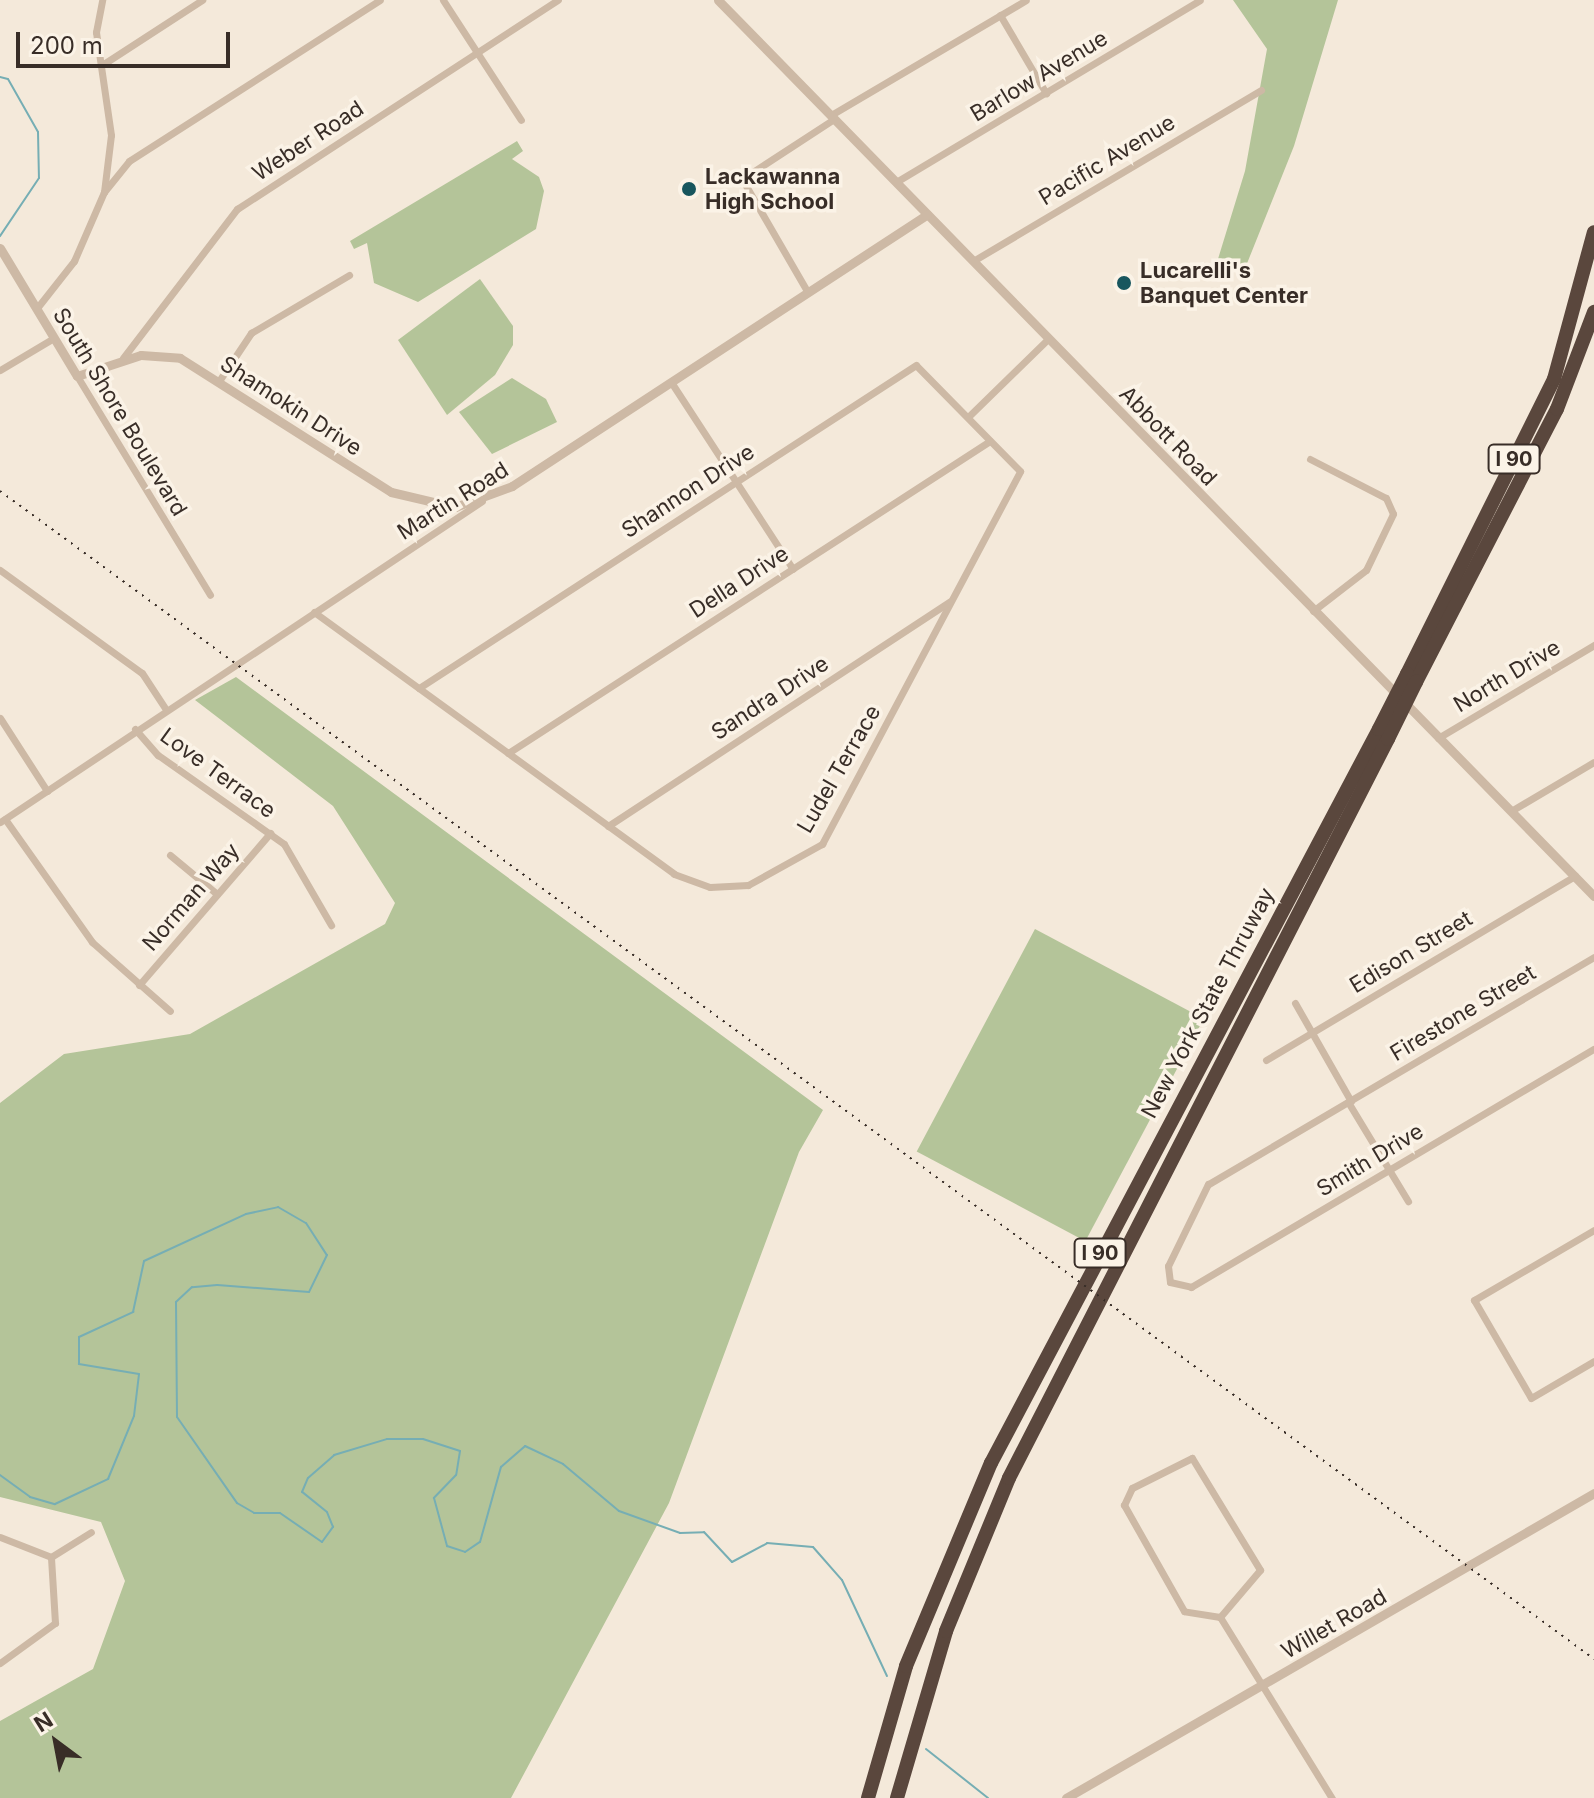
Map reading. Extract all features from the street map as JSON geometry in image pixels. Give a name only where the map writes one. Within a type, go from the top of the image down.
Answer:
[{"type":"highway","name":"New York State Thruway","points":[[897,1798],[946,1631],[1009,1478],[1384,734],[1554,379],[1594,232]]},
{"type":"highway","name":"New York State Thruway","points":[[1411,678],[1557,409],[1594,312]]},
{"type":"highway","name":"New York State Thruway","points":[[868,1798],[911,1653],[991,1463],[1384,734]]},
{"type":"street","points":[[102,0],[96,32],[105,63],[111,135],[104,192]]},
{"type":"street","points":[[105,63],[202,0]]},
{"type":"street","points":[[37,308],[74,261],[104,192],[129,161],[380,0]]},
{"type":"street","points":[[443,0],[521,120]]},
{"type":"street","name":"Weber Road","points":[[122,359],[237,209],[558,0]]},
{"type":"street","points":[[807,291],[742,179],[833,117],[1026,0]]},
{"type":"street","name":"Barlow Avenue","points":[[896,182],[1200,0]]},
{"type":"street","name":"Abbott Road","points":[[722,1],[1594,896]]},
{"type":"street","points":[[1000,15],[1046,93]]},
{"type":"street","name":"Pacific Avenue","points":[[973,261],[1261,90]]},
{"type":"street","name":"Martin Road","points":[[3,820],[165,708],[927,214]]},
{"type":"street","name":"South Shore Boulevard","points":[[1,250],[210,595]]},
{"type":"street","points":[[219,381],[251,333],[349,275]]},
{"type":"street","points":[[0,370],[54,338]]},
{"type":"street","points":[[968,417],[1048,339]]},
{"type":"street","name":"Shamokin Drive","points":[[77,376],[122,359],[169,356],[219,381],[402,499],[439,507],[482,501]]},
{"type":"street","name":"Shannon Drive","points":[[419,688],[916,365],[968,417]]},
{"type":"street","points":[[671,382],[793,569]]},
{"type":"street","name":"Ludel Terrace","points":[[314,612],[674,874],[724,888],[762,881],[822,844],[1020,471],[968,417]]},
{"type":"street","name":"Della Drive","points":[[508,753],[990,441]]},
{"type":"street","points":[[1310,459],[1386,498],[1393,514],[1366,570],[1313,611]]},
{"type":"street","points":[[0,570],[142,673],[165,708]]},
{"type":"street","name":"Sandra Drive","points":[[608,826],[951,600]]},
{"type":"street","name":"North Drive","points":[[1438,738],[1594,645]]},
{"type":"street","points":[[0,718],[47,791]]},
{"type":"street","name":"Love Terrace","points":[[135,729],[158,755],[284,844],[331,925]]},
{"type":"street","points":[[1511,811],[1594,762]]},
{"type":"street","points":[[3,820],[77,923],[139,985],[170,1011]]},
{"type":"street","name":"Norman Way","points":[[139,985],[270,833]]},
{"type":"street","points":[[170,855],[217,894]]},
{"type":"street","name":"Edison Street","points":[[1266,1060],[1575,876]]},
{"type":"street","name":"Firestone Street","points":[[1166,1273],[1208,1184],[1594,957]]},
{"type":"street","points":[[1295,1003],[1408,1201]]},
{"type":"street","name":"Smith Drive","points":[[1166,1273],[1191,1287],[1594,1049]]},
{"type":"street","points":[[1594,1230],[1474,1300],[1531,1398],[1594,1361]]},
{"type":"street","points":[[1220,1617],[1256,1579],[1259,1565],[1200,1464],[1182,1459],[1128,1491],[1124,1505],[1184,1611],[1220,1617],[1332,1798]]},
{"type":"street","name":"Willet Road","points":[[1076,1798],[1594,1493]]},
{"type":"street","points":[[51,1557],[91,1532]]},
{"type":"street","points":[[0,1537],[51,1557]]},
{"type":"street","points":[[0,1663],[55,1623],[51,1557]]},
{"type":"street","name":"Willet Road","points":[[1066,1798],[1091,1787]]},
{"type":"green space","points":[[1233,0],[1338,0],[1294,146],[1242,276],[1218,259],[1245,171],[1267,49]]},
{"type":"green space","points":[[517,141],[523,151],[512,159],[539,177],[544,191],[536,229],[418,302],[374,283],[367,243],[354,249],[350,241]]},
{"type":"green space","points":[[480,279],[513,326],[513,345],[495,375],[447,415],[398,340]]},
{"type":"green space","points":[[512,378],[546,399],[557,422],[492,454],[459,412]]},
{"type":"green space","points":[[236,677],[823,1110],[799,1152],[669,1503],[511,1798],[0,1798],[0,1721],[93,1669],[125,1581],[101,1522],[0,1497],[0,1103],[64,1054],[190,1034],[385,924],[395,903],[333,806],[195,700]]},
{"type":"green space","points":[[1035,929],[1204,1019],[1085,1241],[917,1152]]},
{"type":"waterway","points":[[0,77],[8,79],[38,132],[39,178],[0,236]]},
{"type":"waterway","points":[[0,1475],[30,1497],[55,1504],[108,1479],[134,1416],[139,1374],[79,1364],[79,1337],[133,1312],[144,1261],[246,1214],[278,1207],[306,1223],[327,1255],[309,1292],[217,1285],[192,1287],[176,1302],[177,1417],[237,1503],[254,1513],[280,1513],[322,1542],[333,1527],[327,1512],[302,1492],[308,1478],[334,1455],[387,1439],[423,1439],[460,1451],[456,1475],[434,1498],[447,1546],[465,1552],[480,1542],[501,1467],[525,1446],[563,1464],[619,1511],[680,1533],[704,1532],[732,1562],[767,1543],[813,1547],[842,1580],[887,1676]]},
{"type":"waterway","points":[[926,1749],[988,1798]]},
{"type":"railway","points":[[0,491],[1594,1659]]},
{"type":"place","name":"Lackawanna High School","points":[[689,189]]},
{"type":"place","name":"Lucarelli's Banquet Center","points":[[1124,283]]}]
